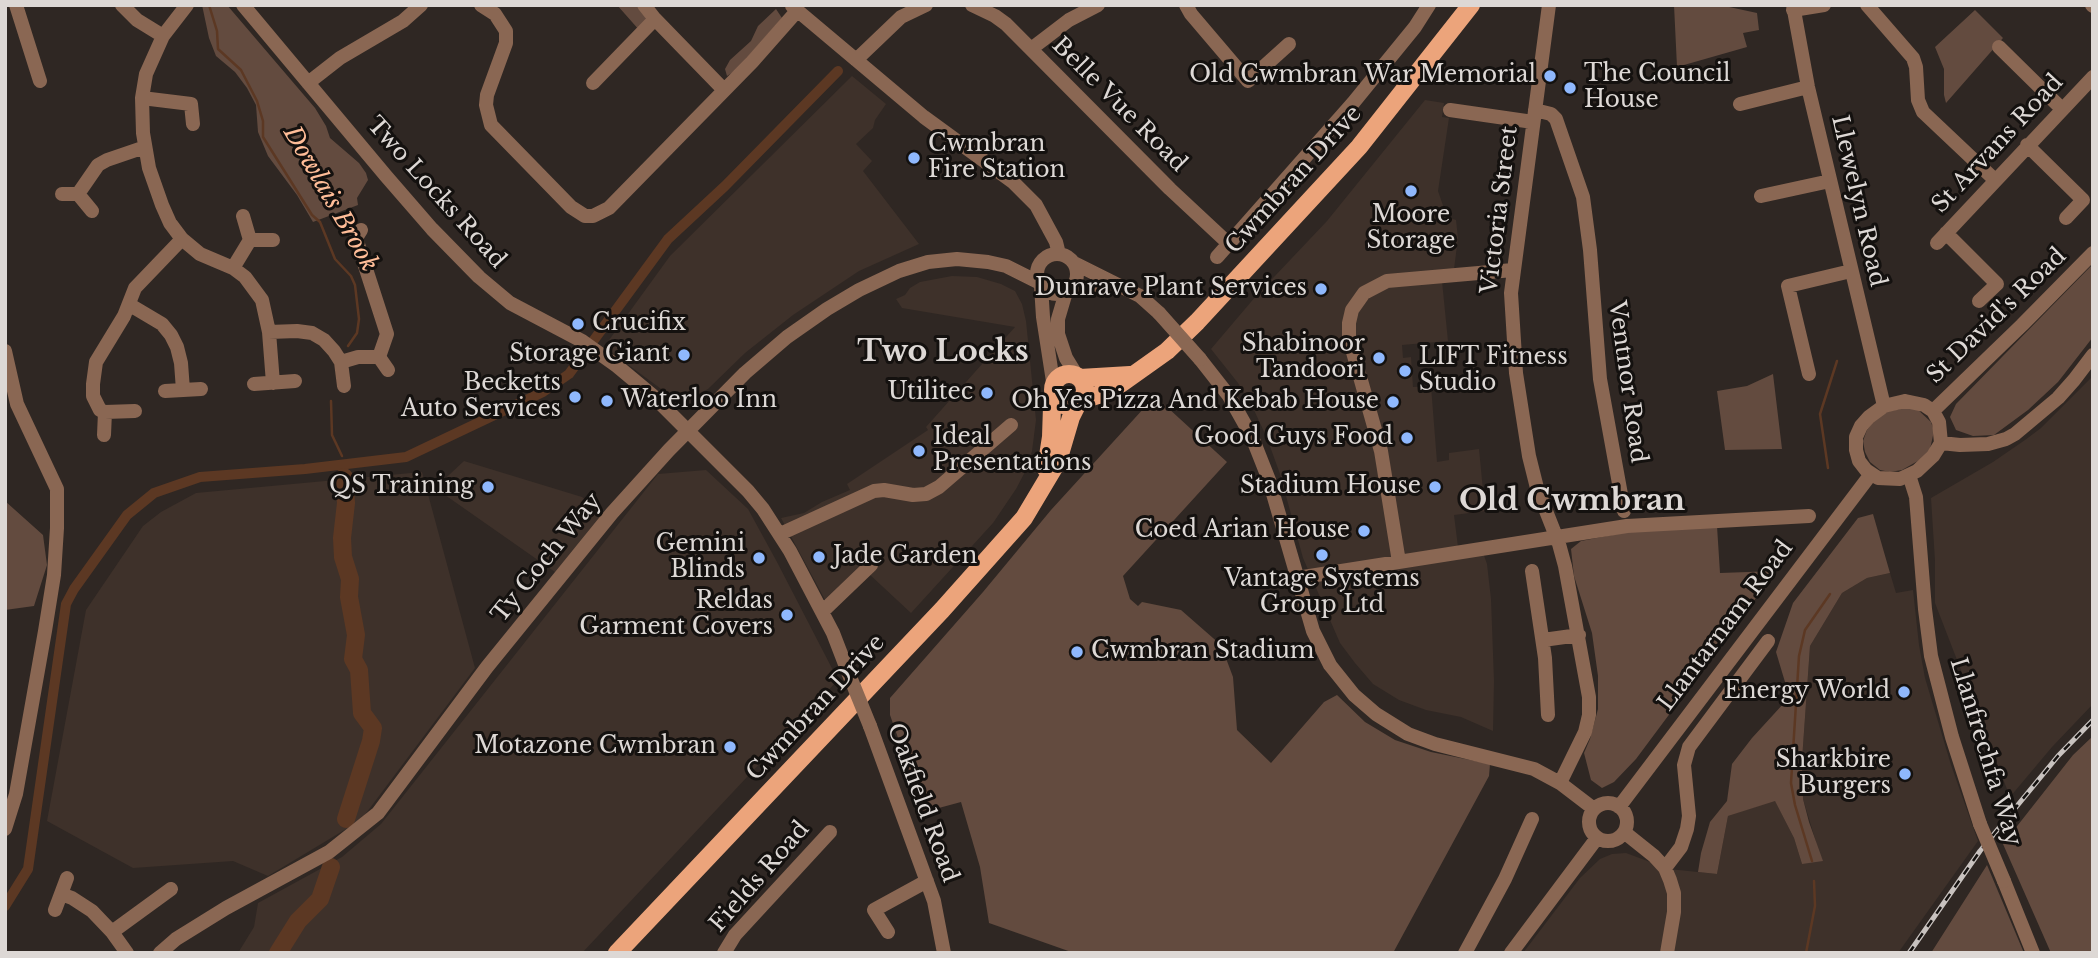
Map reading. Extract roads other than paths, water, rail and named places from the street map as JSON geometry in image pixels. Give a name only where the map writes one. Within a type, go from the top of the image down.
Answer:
[{"type":"main road","name":"Cwmbran Drive","points":[[617,953],[942,610],[1024,518],[1058,461],[1071,416],[1080,401],[1108,392],[1137,373],[1167,351],[1197,322],[1359,147],[1471,5]]},
{"type":"main road","points":[[1041,489],[1049,458],[1056,381],[1070,374],[1079,377],[1113,377],[1137,373]]},
{"type":"main road","points":[[1054,392],[1063,404],[1071,405],[1080,401],[1085,389],[1079,377]]},
{"type":"street","points":[[16,5],[40,63],[40,80]]},
{"type":"street","points":[[122,5],[136,20],[163,36]]},
{"type":"street","points":[[187,5],[163,36],[146,74],[142,98],[145,147],[162,205],[170,223],[182,239],[200,254],[233,268],[245,277],[262,300],[269,332],[273,383]]},
{"type":"street","name":"Two Locks Road","points":[[243,5],[432,229],[479,277],[510,303],[582,341],[638,383],[748,491],[780,534]]},
{"type":"street","points":[[308,83],[340,58],[403,21],[421,5]]},
{"type":"street","points":[[481,5],[495,14],[506,31],[506,43],[487,95],[486,105],[491,125],[571,207],[585,216],[602,213],[609,208],[724,90],[794,8],[924,117],[1013,182],[1036,205],[1056,242],[1059,254]]},
{"type":"street","points":[[644,5],[724,90]]},
{"type":"street","points":[[856,60],[901,17],[926,5]]},
{"type":"street","name":"Belle Vue Road","points":[[972,5],[989,12],[1006,24],[1170,189],[1229,244]]},
{"type":"street","points":[[1031,49],[1069,20],[1098,5]]},
{"type":"street","points":[[1186,5],[1248,82],[1289,44]]},
{"type":"street","points":[[1217,257],[1353,103],[1415,27],[1429,5]]},
{"type":"street","name":"Victoria Street","points":[[1549,5],[1513,270],[1512,318],[1520,402],[1533,477],[1565,566],[1588,688],[1589,715],[1578,748],[1560,783]]},
{"type":"street","points":[[1793,8],[1824,5]]},
{"type":"street","points":[[1867,5],[1913,58],[1916,67],[1917,100],[1923,112],[1995,180]]},
{"type":"street","name":"Llewelyn Road","points":[[1793,8],[1808,87],[1884,406]]},
{"type":"street","points":[[593,83],[655,19]]},
{"type":"street","points":[[1999,47],[2062,109]]},
{"type":"street","name":"St Arvans Road","points":[[1979,301],[1997,284],[1941,238],[2093,77]]},
{"type":"street","points":[[1740,104],[1808,87]]},
{"type":"street","points":[[142,98],[197,103],[193,124]]},
{"type":"street","points":[[1450,110],[1534,116]]},
{"type":"street","name":"Ventnor Road","points":[[1534,116],[1551,114],[1556,119],[1583,197],[1600,379],[1624,511]]},
{"type":"street","points":[[2027,145],[2084,200],[2066,218]]},
{"type":"street","points":[[78,194],[98,165],[145,147]]},
{"type":"street","points":[[1760,196],[1830,181]]},
{"type":"street","points":[[62,194],[78,194]]},
{"type":"street","points":[[78,194],[92,211]]},
{"type":"street","points":[[233,268],[250,240],[243,216]]},
{"type":"street","points":[[361,230],[356,238],[387,334],[379,358]]},
{"type":"street","points":[[135,411],[100,410],[93,396],[94,371],[101,353],[130,305],[135,288],[182,239]]},
{"type":"street","points":[[250,240],[273,240]]},
{"type":"street","name":"St David's Road","points":[[1933,411],[2093,253]]},
{"type":"street","points":[[1054,392],[1037,273],[1041,263],[1052,255],[1059,254],[1140,296],[1200,359],[1229,396],[1252,437],[1269,480],[1313,631],[1325,656],[1354,695],[1376,714],[1417,738],[1526,766],[1560,783],[1594,809]]},
{"type":"street","name":"Ty Coch Way","points":[[160,953],[176,939],[226,908],[337,847],[378,813],[480,676],[612,513],[669,450],[771,349],[827,309],[899,271],[928,262],[970,259],[1006,266],[1041,263]]},
{"type":"street","points":[[1074,263],[1076,280],[1068,291],[1058,319],[1058,334],[1066,358],[1079,377]]},
{"type":"street","name":"Ty Coch Way","points":[[1006,266],[1040,285]]},
{"type":"street","points":[[1399,562],[1379,441],[1349,338],[1352,310],[1364,293],[1387,281],[1513,270]]},
{"type":"street","points":[[1809,374],[1788,286],[1851,271]]},
{"type":"street","points":[[1040,285],[1050,293],[1061,294],[1108,286],[1123,288]]},
{"type":"street","points":[[130,305],[162,324],[171,335],[181,363],[183,390]]},
{"type":"street","points":[[269,332],[312,333],[324,340],[341,362],[344,386]]},
{"type":"street","points":[[5,351],[17,404],[57,489],[54,575],[45,631],[10,791],[5,829]]},
{"type":"street","points":[[1941,443],[1988,444],[2015,434],[2058,398],[2093,355]]},
{"type":"street","points":[[341,362],[358,357],[379,358]]},
{"type":"street","points":[[379,358],[388,370]]},
{"type":"street","points":[[254,384],[295,381]]},
{"type":"street","points":[[165,391],[201,389]]},
{"type":"street","points":[[1905,401],[1924,405],[1933,411],[1939,422],[1941,443],[1933,456],[1925,465],[1900,479],[1888,480],[1871,474],[1859,461],[1856,450],[1856,437],[1861,426],[1884,406],[1905,401]]},
{"type":"street","points":[[104,435],[105,412]]},
{"type":"street","points":[[780,534],[874,491],[884,489],[913,495],[926,494],[939,487],[1011,425]]},
{"type":"street","name":"Llantarnam Road","points":[[1619,807],[1871,474]]},
{"type":"street","name":"Llanfrechfa Way","points":[[1909,475],[1916,497],[1931,656],[1952,737],[1980,824],[2033,953]]},
{"type":"street","points":[[1297,578],[1627,526],[1809,516]]},
{"type":"street","name":"Oakfield Road","points":[[780,534],[822,612],[870,726],[939,918],[944,953]]},
{"type":"street","points":[[822,612],[871,565]]},
{"type":"street","points":[[1532,571],[1543,640],[1548,715]]},
{"type":"street","points":[[1543,640],[1578,635]]},
{"type":"street","points":[[1664,868],[1681,847],[1687,829],[1689,816],[1685,765],[1689,747],[1768,640]]},
{"type":"street","points":[[1609,803],[1619,807],[1627,821],[1624,832],[1615,840],[1597,838],[1592,833],[1589,821],[1594,809],[1609,803]]},
{"type":"street","points":[[1465,953],[1505,879],[1532,819]]},
{"type":"street","name":"Fields Road","points":[[729,950],[735,934],[830,832]]},
{"type":"street","points":[[1624,832],[1654,856],[1664,868],[1673,887],[1674,900],[1667,953]]},
{"type":"street","points":[[1511,953],[1597,838]]},
{"type":"street","points":[[55,909],[67,878]]},
{"type":"street","points":[[888,932],[874,910],[926,881]]},
{"type":"street","points":[[145,888],[155,901]]},
{"type":"street","points":[[112,932],[171,890]]},
{"type":"street","points":[[61,894],[93,911],[127,953]]},
{"type":"waterway","name":"Dowlais Brook","points":[[209,5],[217,31],[218,49],[241,70],[257,101],[263,121],[263,137],[312,215],[320,222],[335,259],[351,276],[355,285],[359,319],[357,333],[348,346]]},
{"type":"waterway","name":"Dowlais Brook","points":[[5,906],[28,869],[66,604],[127,515],[154,493],[200,477],[305,469],[406,457],[543,392],[569,374],[668,239],[725,186],[838,71]]},
{"type":"waterway","points":[[1828,468],[1820,414],[1837,361]]},
{"type":"waterway","name":"Dowlais Brook","points":[[331,401],[332,435],[342,456]]},
{"type":"waterway","name":"Dowlais Brook","points":[[344,477],[346,503],[342,538],[356,635],[353,659],[359,670],[362,713],[373,728],[346,819]]},
{"type":"waterway","points":[[1812,861],[1791,783],[1799,656],[1805,630],[1830,594]]},
{"type":"waterway","name":"Dowlais Brook","points":[[278,953],[298,921],[320,899],[331,867]]},
{"type":"waterway","points":[[1806,953],[1815,906],[1814,881]]},
{"type":"railway","points":[[1909,953],[1980,851],[2058,756],[2093,720]]},
{"type":"place","name":"Old Cwmbran War Memorial","points":[[1550,76]]},
{"type":"place","name":"The Council House","points":[[1570,88]]},
{"type":"place","name":"Cwmbran Fire Station","points":[[914,158]]},
{"type":"place","name":"Moore Storage","points":[[1411,191]]},
{"type":"place","name":"Dunrave Plant Services","points":[[1321,289]]},
{"type":"place","name":"Crucifix","points":[[578,324]]},
{"type":"place","name":"Storage Giant","points":[[684,355]]},
{"type":"place","name":"Shabinoor Tandoori","points":[[1379,358]]},
{"type":"place","name":"LIFT Fitness Studio","points":[[1405,371]]},
{"type":"place","name":"Utilitec","points":[[987,393]]},
{"type":"place","name":"Becketts Auto Services","points":[[575,397]]},
{"type":"place","name":"Waterloo Inn","points":[[607,401]]},
{"type":"place","name":"Oh Yes Pizza And Kebab House","points":[[1393,402]]},
{"type":"place","name":"Good Guys Food","points":[[1407,438]]},
{"type":"place","name":"Ideal Presentations","points":[[919,451]]},
{"type":"place","name":"QS Training","points":[[488,487]]},
{"type":"place","name":"Stadium House","points":[[1435,487]]},
{"type":"place","name":"Coed Arian House","points":[[1364,531]]},
{"type":"place","name":"Vantage Systems Group Ltd","points":[[1322,555]]},
{"type":"place","name":"Jade Garden","points":[[819,557]]},
{"type":"place","name":"Gemini Blinds","points":[[759,558]]},
{"type":"place","name":"Reldas Garment Covers","points":[[787,615]]},
{"type":"place","name":"Cwmbran Stadium","points":[[1077,652]]},
{"type":"place","name":"Energy World","points":[[1904,692]]},
{"type":"place","name":"Motazone Cwmbran","points":[[730,747]]},
{"type":"place","name":"Sharkbire Burgers","points":[[1905,774]]},
{"type":"district","name":"Two Locks","points":[[943,353]]},
{"type":"district","name":"Old Cwmbran","points":[[1572,502]]}]
